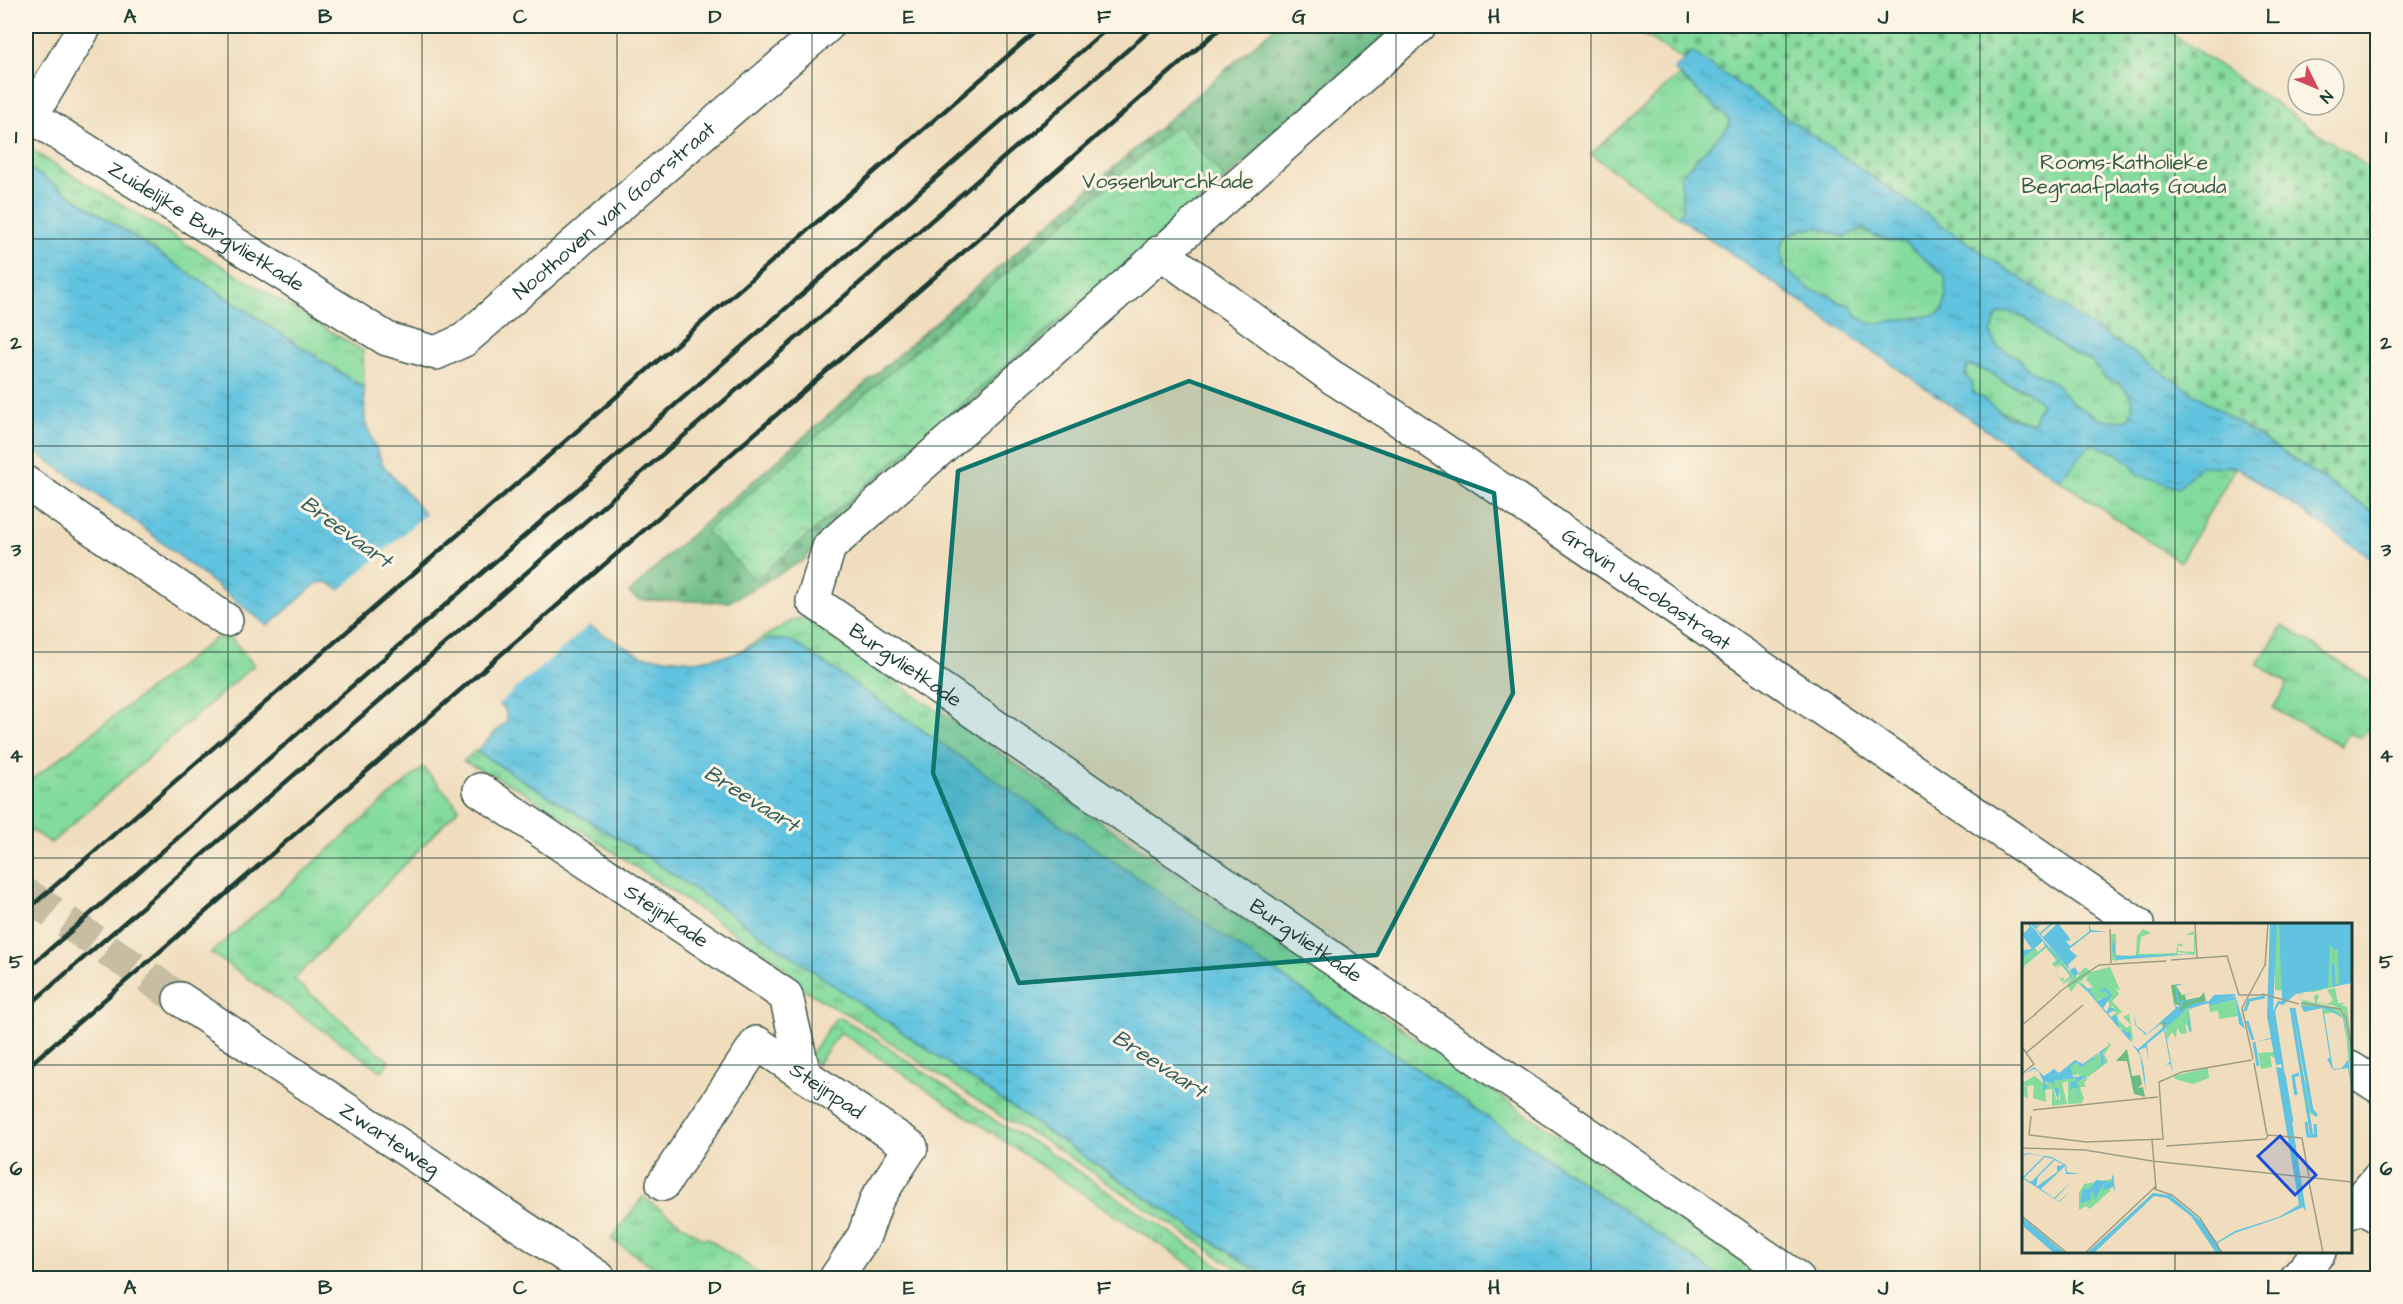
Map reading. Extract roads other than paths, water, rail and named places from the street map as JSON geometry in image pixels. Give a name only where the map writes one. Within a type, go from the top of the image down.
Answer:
[{"type":"street","points":[[28,114],[85,26]]},
{"type":"street","name":"Noothoven van Goorstraat","points":[[387,339],[436,353],[464,340],[827,26]]},
{"type":"street","points":[[1160,252],[1419,26]]},
{"type":"street","name":"Zuidelijke Burgvlietkade","points":[[28,114],[387,339]]},
{"type":"street","name":"Burgvlietkade","points":[[1160,252],[829,547],[813,601],[1797,1278]]},
{"type":"street","name":"Gravin Jacobastraat","points":[[1160,252],[1332,377],[1395,417],[2136,923]]},
{"type":"street","points":[[26,483],[226,620]]},
{"type":"street","name":"Steijnkade","points":[[480,790],[786,996],[804,1075]]},
{"type":"street","name":"Zwarteweg","points":[[180,999],[599,1278]]},
{"type":"street","name":"Steijnpad","points":[[663,1184],[757,1043],[911,1147],[877,1199],[864,1236],[836,1278]]},
{"type":"street","points":[[2352,1069],[2378,1086]]},
{"type":"street","points":[[2296,1278],[2317,1253]]},
{"type":"water","points":[[1692,52],[1981,252],[2377,515],[2377,561],[2236,467],[2200,466],[2178,488],[2137,474],[2131,464],[2117,453],[2091,444],[2059,480],[1677,216],[1683,209],[1681,175],[1729,126],[1729,119],[1674,70]],"holes":[[[1818,228],[1844,237],[1862,229],[1881,239],[1906,243],[1945,276],[1944,309],[1936,315],[1869,324],[1857,316],[1851,305],[1839,303],[1832,296],[1811,290],[1784,268],[1780,250],[1784,238],[1802,229]],[[2009,312],[2029,320],[2049,338],[2072,353],[2092,361],[2104,377],[2120,384],[2131,395],[2133,406],[2130,417],[2121,421],[2099,419],[2072,403],[2055,383],[2031,371],[2016,356],[1998,348],[1991,334],[1997,315]],[[1972,366],[1992,373],[2006,383],[2024,389],[2037,399],[2041,405],[2036,412],[2035,421],[2032,423],[2008,417],[1973,392],[1972,383],[1965,375],[1967,367]]]},
{"type":"water","name":"Breevaart","points":[[26,166],[364,388],[365,422],[383,465],[425,514],[590,627],[642,656],[695,661],[735,654],[770,639],[792,641],[1722,1278],[1268,1278],[1061,1141],[646,856],[476,751],[507,721],[505,709],[339,589],[327,582],[317,583],[268,626],[132,519],[26,445]]},
{"type":"tunnel","points":[[26,894],[180,999]]},
{"type":"railway","points":[[26,911],[1042,26]]},
{"type":"railway","points":[[26,970],[1110,26]]},
{"type":"railway","points":[[26,1008],[1155,26]]},
{"type":"railway","points":[[26,1068],[1223,26]]},
{"type":"park label","name":"Rooms-Katholieke Begraafplaats Gouda","points":[[2124,174]]},
{"type":"park label","name":"Vossenburchkade","points":[[1168,181]]}]
